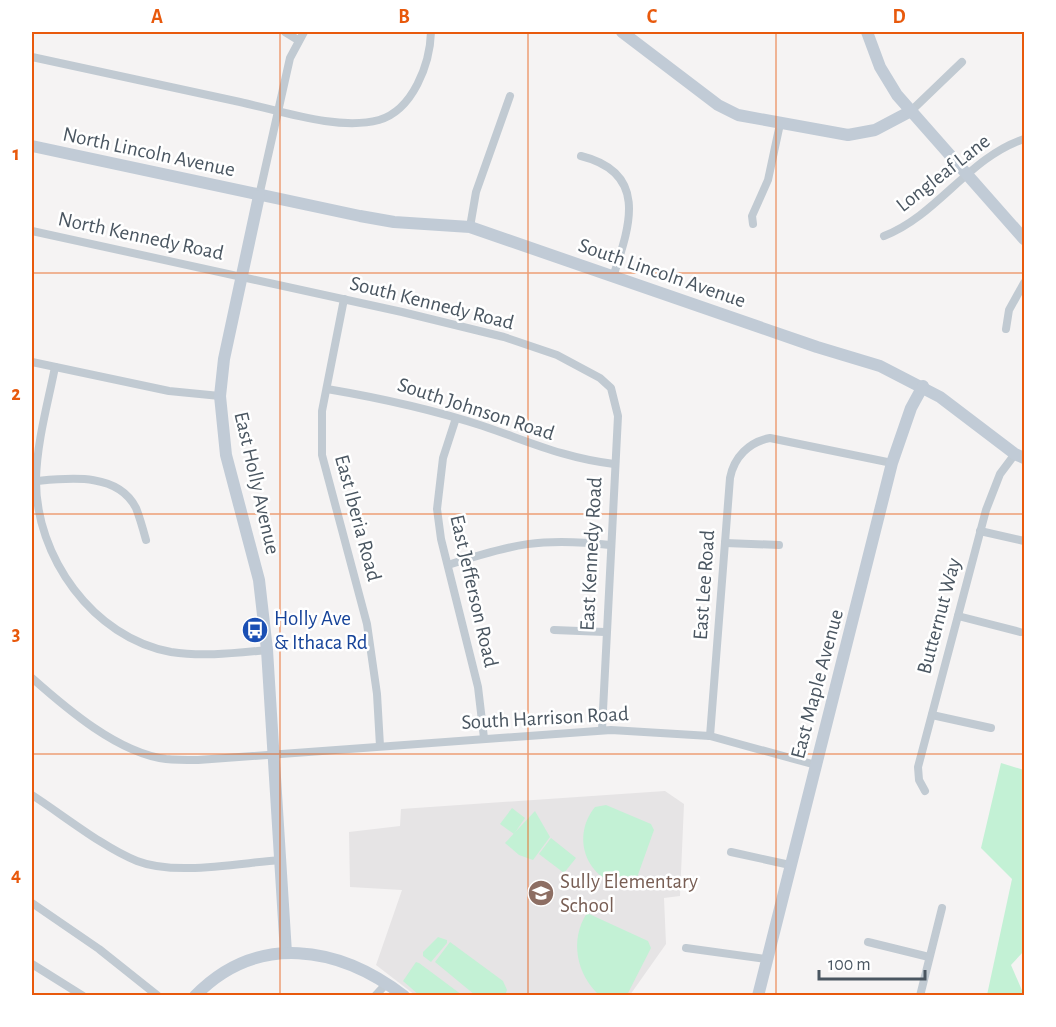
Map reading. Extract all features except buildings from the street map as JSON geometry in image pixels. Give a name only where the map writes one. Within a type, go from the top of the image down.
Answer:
[{"type":"street","points":[[285,32],[298,40]]},
{"type":"street","name":"East Holly Avenue","points":[[286,953],[267,650],[259,580],[226,455],[220,396],[277,110],[290,58],[304,32]]},
{"type":"street","points":[[32,57],[346,123],[381,120],[392,114],[407,100],[418,81],[428,54],[431,32]]},
{"type":"street","points":[[622,32],[718,105],[738,115],[835,134],[860,134],[887,125],[911,111],[962,62]]},
{"type":"street","points":[[867,32],[879,67],[911,111],[1024,239]]},
{"type":"street","points":[[470,227],[476,192],[510,96]]},
{"type":"street","points":[[753,224],[752,216],[768,180],[780,124]]},
{"type":"street","name":"Longleaf Lane","points":[[884,236],[916,220],[992,154],[1024,138]]},
{"type":"street","name":"North Lincoln Avenue","points":[[32,146],[259,196]]},
{"type":"street","points":[[581,156],[603,163],[611,169],[624,185],[628,195],[629,226],[613,277]]},
{"type":"street","name":"South Lincoln Avenue","points":[[259,196],[394,222],[470,227],[817,347],[880,366],[923,386],[1020,456]]},
{"type":"street","name":"North Kennedy Road","points":[[32,231],[242,277]]},
{"type":"street","name":"South Kennedy Road","points":[[242,277],[468,327],[581,365],[606,383]]},
{"type":"street","points":[[1006,329],[1010,310],[1024,283]]},
{"type":"street","name":"East Iberia Road","points":[[344,299],[322,411],[322,455],[368,624],[376,685],[380,746]]},
{"type":"street","points":[[32,362],[169,390],[220,396]]},
{"type":"street","points":[[55,367],[37,456],[36,481],[42,523],[56,561],[80,597],[108,622],[136,640],[172,652],[204,655],[267,650]]},
{"type":"street","name":"East Kennedy Road","points":[[602,730],[605,632],[618,417],[616,400],[606,383]]},
{"type":"street","name":"East Maple Avenue","points":[[758,996],[892,463],[910,408],[923,386]]},
{"type":"street","name":"South Johnson Road","points":[[327,389],[398,401],[456,418],[557,454],[614,464]]},
{"type":"street","name":"East Jefferson Road","points":[[456,418],[443,458],[437,509],[447,565],[478,687],[484,738]]},
{"type":"street","name":"East Lee Road","points":[[710,736],[731,472],[739,457],[753,443],[770,438],[892,463]]},
{"type":"street","name":"Butternut Way","points":[[926,792],[920,780],[918,766],[980,531],[992,491],[1000,474],[1020,456]]},
{"type":"street","points":[[36,481],[86,479],[112,485],[124,494],[135,508],[146,540]]},
{"type":"street","points":[[980,531],[1024,541]]},
{"type":"street","points":[[447,565],[496,549],[537,541],[560,540],[610,545]]},
{"type":"street","points":[[725,543],[779,545]]},
{"type":"street","points":[[958,616],[1020,632]]},
{"type":"street","points":[[555,630],[605,632]]},
{"type":"street","name":"South Harrison Road","points":[[32,678],[62,705],[132,749],[164,759],[198,760],[602,730],[710,736],[816,765]]},
{"type":"street","points":[[932,715],[991,728]]},
{"type":"street","points":[[32,795],[137,861],[158,866],[188,866],[280,860]]},
{"type":"street","points":[[731,852],[790,865]]},
{"type":"street","points":[[32,903],[99,949],[158,996]]},
{"type":"street","points":[[920,996],[942,908]]},
{"type":"street","points":[[868,942],[929,957]]},
{"type":"street","points":[[686,948],[766,959]]},
{"type":"street","points":[[195,996],[221,974],[238,965],[286,953],[318,954],[343,961],[368,971],[404,996]]},
{"type":"street","points":[[32,964],[83,996]]},
{"type":"street","points":[[375,996],[387,983]]},
{"type":"shaded area","name":"Sully Elementary School","points":[[665,791],[684,804],[680,896],[664,898],[666,944],[630,995],[415,995],[376,965],[402,890],[350,887],[349,832],[400,826],[401,809]]},
{"type":"green space","points":[[1001,763],[1024,770],[1024,951],[1011,965],[1024,995],[987,995],[1012,879],[981,848]]},
{"type":"green space","points":[[606,805],[651,824],[654,830],[634,886],[619,885],[606,879],[595,871],[588,860],[584,847],[587,820],[595,807]]},
{"type":"green space","points":[[512,808],[525,818],[514,834],[500,824]]},
{"type":"green space","points":[[535,811],[550,837],[533,860],[519,855],[505,843]]},
{"type":"green space","points":[[551,838],[576,858],[564,873],[539,854]]},
{"type":"green space","points":[[587,913],[648,941],[651,948],[627,995],[599,995],[585,978],[577,946],[581,923]]},
{"type":"green space","points":[[438,937],[447,940],[447,943],[431,962],[423,956],[423,952]]},
{"type":"green space","points":[[450,942],[503,981],[507,990],[505,995],[475,995],[435,962]]},
{"type":"green space","points":[[416,962],[462,995],[419,995],[403,981]]},
{"type":"place","name":"Holly Ave & Ithaca Rd","points":[[255,630]]},
{"type":"place","name":"Sully Elementary School","points":[[541,893]]}]
